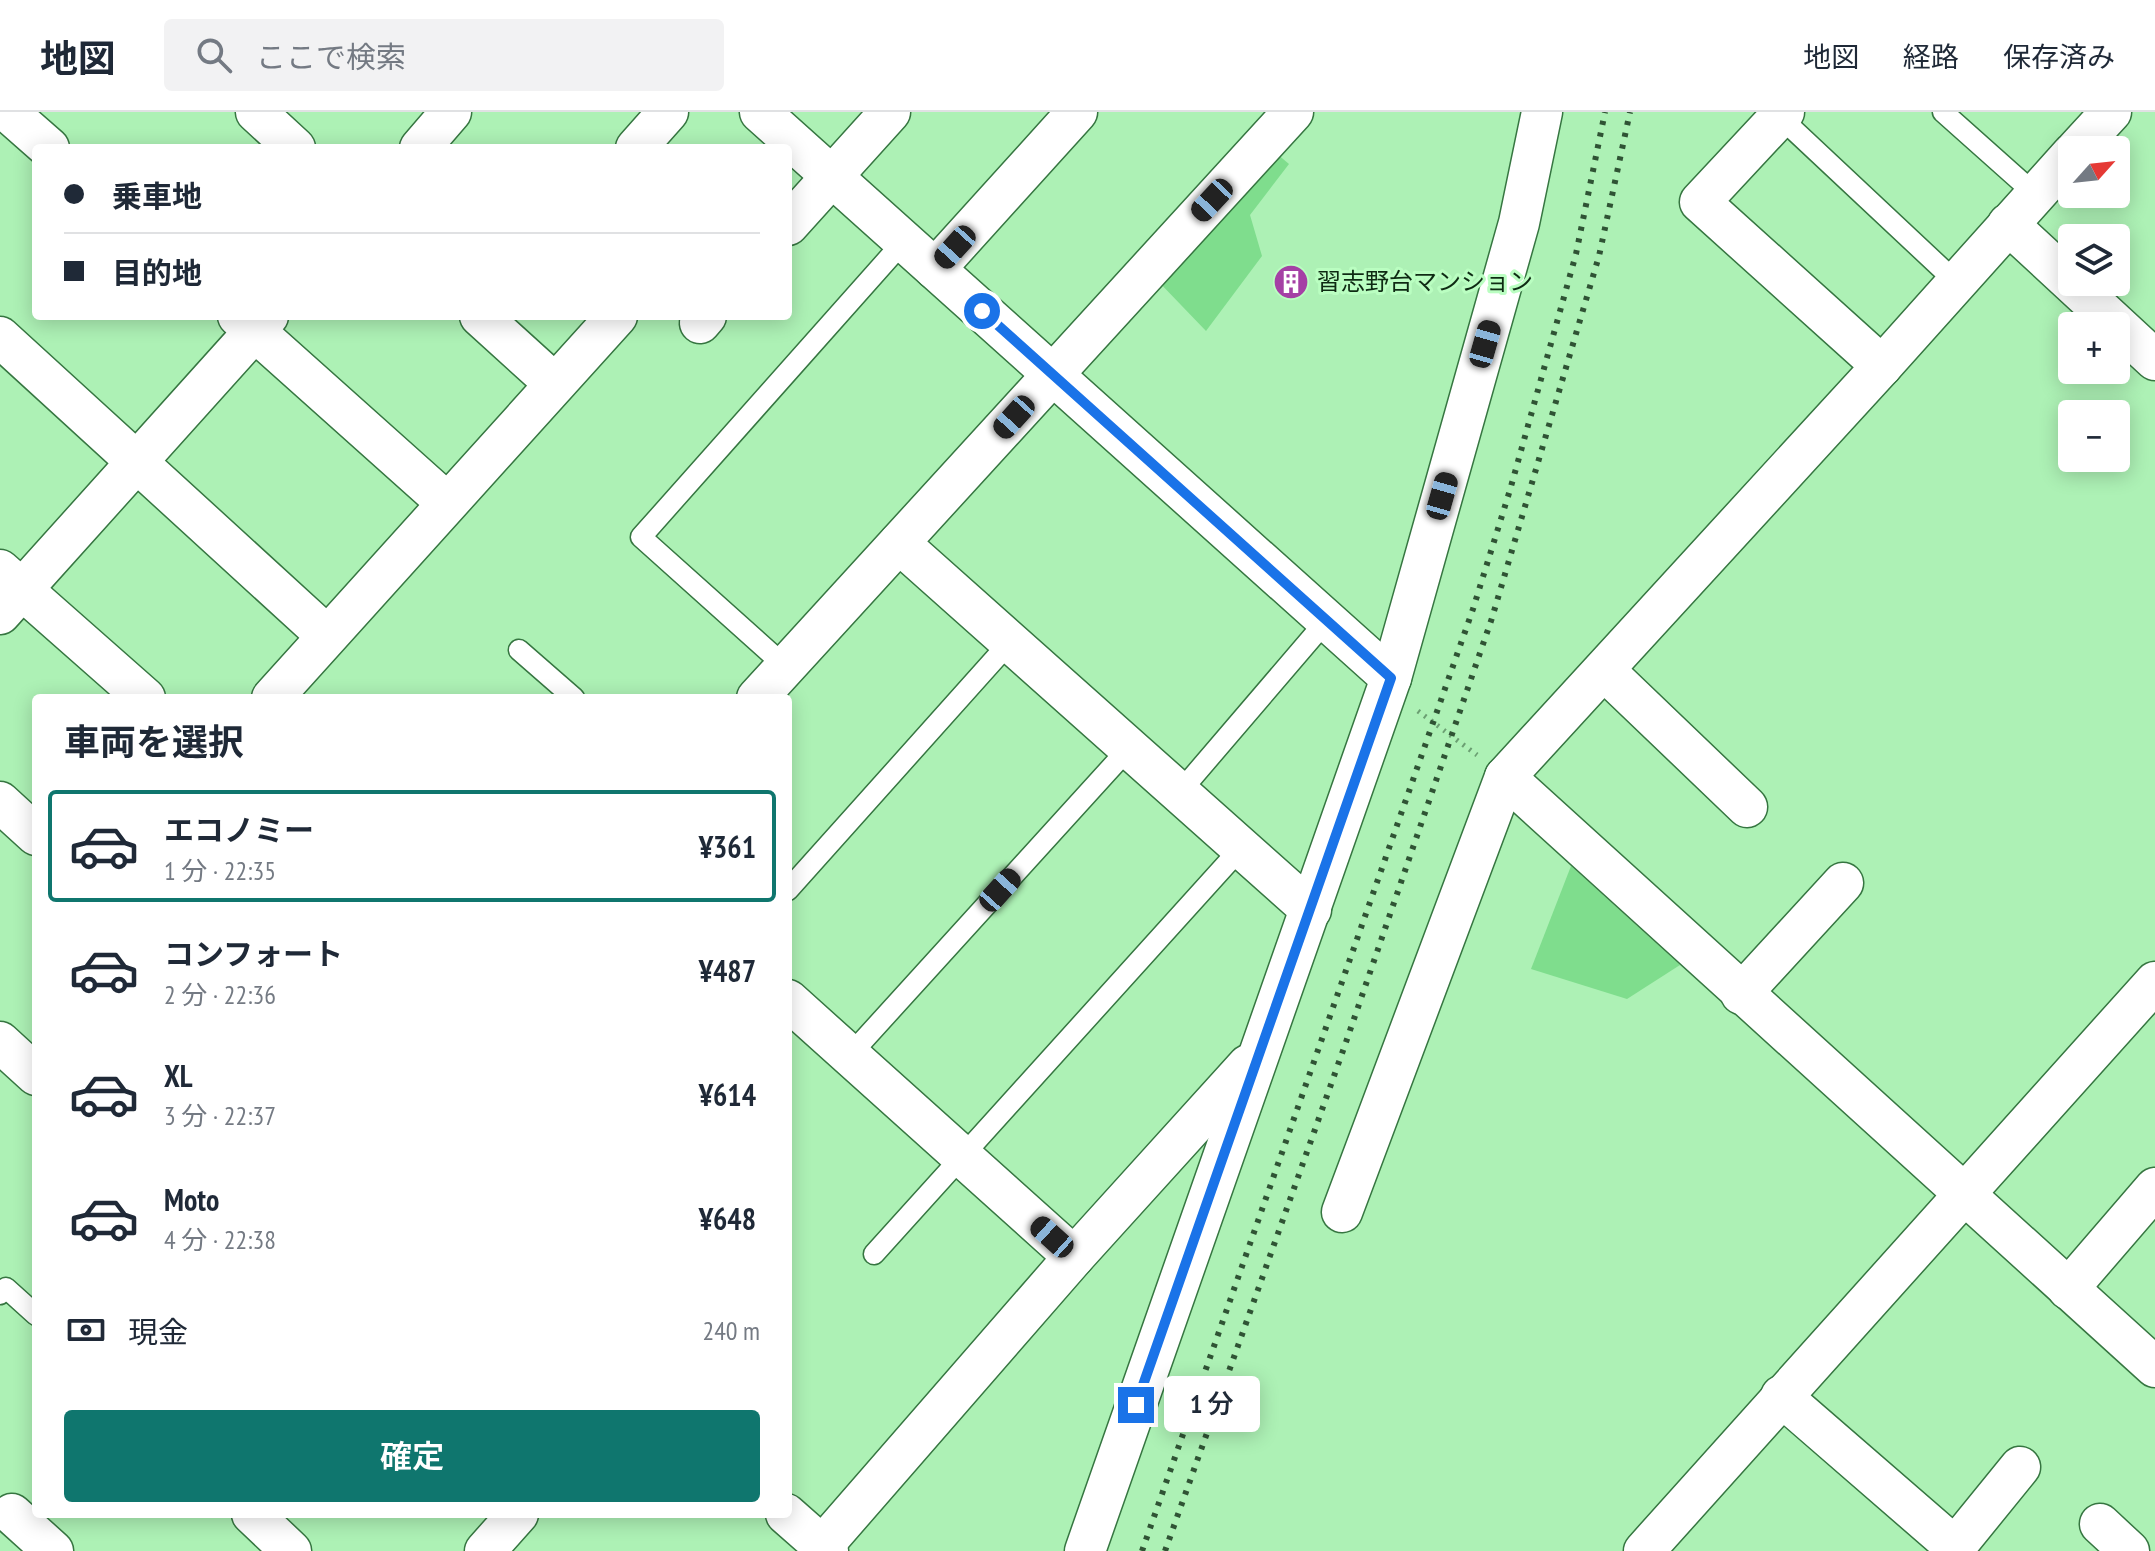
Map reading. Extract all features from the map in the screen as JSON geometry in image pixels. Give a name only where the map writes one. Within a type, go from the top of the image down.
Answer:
[{"type":"street","points":[[8,112],[44,144]]},
{"type":"street","points":[[256,112],[291,144]]},
{"type":"street","points":[[423,144],[451,112]]},
{"type":"street","points":[[640,144],[668,112]]},
{"type":"street","points":[[760,112],[1327,620],[1389,684]]},
{"type":"street","points":[[792,221],[890,112]]},
{"type":"street","points":[[935,269],[1077,112]]},
{"type":"street","points":[[1085,1551],[1389,684],[1519,223],[1542,112]]},
{"type":"street","points":[[2089,136],[2111,112]]},
{"type":"street","points":[[1782,114],[1700,202],[1882,366]]},
{"type":"street","points":[[761,694],[1053,375],[1270,120]]},
{"type":"street","points":[[1342,1212],[1505,777],[2058,169]]},
{"type":"street","points":[[2008,224],[2155,360]]},
{"type":"street","points":[[484,320],[555,384]]},
{"type":"street","points":[[276,694],[613,320]]},
{"type":"street","points":[[140,694],[7,592],[137,462],[253,321],[447,503]]},
{"type":"street","points":[[0,337],[327,636]]},
{"type":"street","points":[[899,543],[1311,910]]},
{"type":"street","points":[[1604,670],[1747,807]]},
{"type":"street","points":[[1505,777],[2155,1367]]},
{"type":"street","points":[[0,802],[32,831]]},
{"type":"street","points":[[1741,994],[1843,883]]},
{"type":"street","points":[[1644,1551],[2155,982]]},
{"type":"street","points":[[792,1004],[1074,1257]]},
{"type":"street","points":[[0,1042],[32,1071]]},
{"type":"street","points":[[790,1518],[823,1549],[1074,1257],[1259,1053]]},
{"type":"street","points":[[2068,1289],[2155,1188]]},
{"type":"street","points":[[1781,1396],[1955,1547],[2020,1467]]},
{"type":"street","points":[[16,1510],[53,1551]]},
{"type":"street","points":[[256,1518],[291,1551]]},
{"type":"street","points":[[485,1551],[514,1518]]},
{"type":"street","points":[[2100,1524],[2129,1551]]},
{"type":"lane","points":[[1943,112],[2035,194]]},
{"type":"lane","points":[[1782,114],[1956,282]]},
{"type":"lane","points":[[786,667],[641,537],[904,241]]},
{"type":"lane","points":[[1179,793],[1327,620]]},
{"type":"lane","points":[[792,886],[1010,642]]},
{"type":"lane","points":[[519,650],[569,694]]},
{"type":"lane","points":[[850,1055],[1129,748]]},
{"type":"lane","points":[[874,1254],[1241,848]]},
{"type":"lane","points":[[0,1294],[6,1288],[32,1311]]},
{"type":"path","points":[[1389,684],[1505,777]]},
{"type":"green space","points":[[1270,148],[1289,164],[1250,215],[1262,256],[1206,331],[1156,279]]},
{"type":"green space","points":[[1571,866],[1680,965],[1627,999],[1531,969]]},
{"type":"railway","points":[[1142,1551],[1473,609],[1576,254],[1605,112]]},
{"type":"railway","points":[[1165,1551],[1345,1045],[1492,618],[1599,256],[1630,112]]},
{"type":"place","name":"習志野台マンション","points":[[1291,282]]},
{"type":"route","points":[[982,311],[1391,678],[1136,1405]]}]
